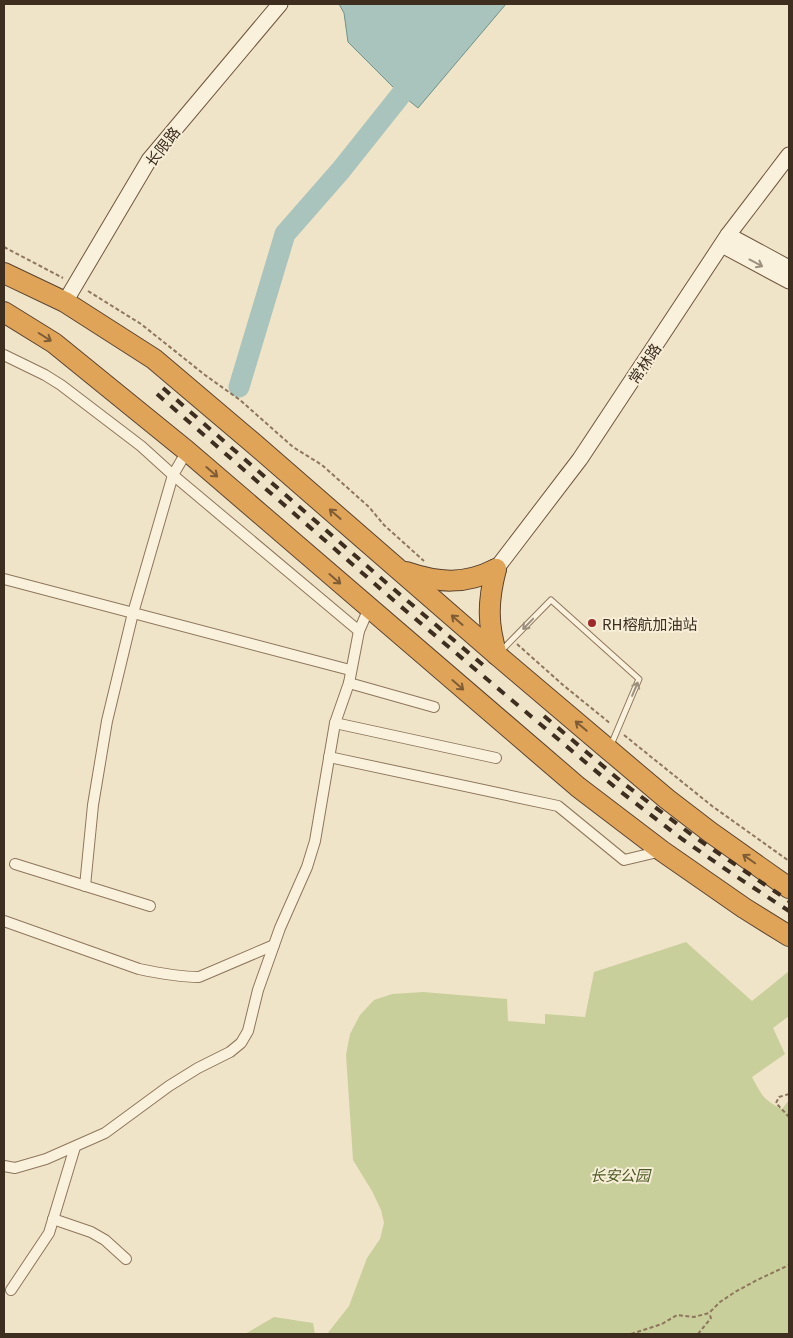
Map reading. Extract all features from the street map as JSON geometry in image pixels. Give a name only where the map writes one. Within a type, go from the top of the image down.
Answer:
[{"type":"highway","points":[[4,273],[65,302],[154,359],[609,750],[710,832],[789,888]]},
{"type":"highway","points":[[4,312],[54,343],[187,451],[578,787],[662,852],[789,936]]},
{"type":"highway","points":[[399,569],[416,576],[451,581],[468,579],[496,569]]},
{"type":"highway","points":[[496,569],[490,591],[489,607],[492,638],[497,655]]},
{"type":"street","name":"长限路","points":[[65,302],[149,160],[278,4]]},
{"type":"street","name":"常林路","points":[[496,569],[580,459],[725,240],[789,155]]},
{"type":"street","points":[[725,240],[789,268]]},
{"type":"street","points":[[725,240],[789,281]]},
{"type":"street","points":[[4,355],[45,375],[141,446],[359,631]]},
{"type":"street","points":[[84,886],[93,805],[106,721],[133,613],[173,475],[187,451]]},
{"type":"street","points":[[4,579],[350,670]]},
{"type":"street","points":[[4,1166],[15,1168],[28,1165],[105,1133],[169,1086],[241,1044],[248,1031],[258,990],[280,928],[307,867],[315,841],[334,723],[349,683],[359,631],[369,608]]},
{"type":"street","points":[[349,683],[434,707]]},
{"type":"street","points":[[334,723],[496,758]]},
{"type":"street","points":[[329,757],[558,806],[624,860],[662,852]]},
{"type":"street","points":[[15,864],[150,906]]},
{"type":"street","points":[[4,921],[139,969],[188,977],[199,977],[274,945]]},
{"type":"street","points":[[11,1290],[49,1233],[75,1147]]},
{"type":"street","points":[[53,1219],[91,1232],[105,1240],[126,1259]]},
{"type":"lane","points":[[497,655],[551,600],[639,679],[609,750]]},
{"type":"path","points":[[4,247],[75,284],[141,324],[240,400],[293,447],[322,465],[369,507],[384,525],[426,562]]},
{"type":"path","points":[[513,640],[564,685],[712,806],[789,860]]},
{"type":"path","points":[[789,1094],[778,1097],[776,1103],[789,1117]]},
{"type":"path","points":[[631,1334],[662,1324],[677,1315],[694,1317],[708,1313],[728,1297],[757,1280],[789,1265]]},
{"type":"path","points":[[698,1334],[711,1318],[708,1313]]},
{"type":"green space","name":"长安公园","points":[[686,942],[752,1001],[789,971],[789,1016],[773,1028],[785,1054],[752,1077],[761,1092],[771,1103],[782,1109],[789,1100],[789,1334],[327,1334],[349,1306],[367,1258],[380,1239],[384,1223],[381,1210],[372,1191],[353,1160],[346,1055],[350,1034],[360,1015],[374,1000],[392,994],[423,992],[507,999],[508,1021],[545,1024],[545,1014],[585,1017],[594,972]]},
{"type":"green space","points":[[274,1317],[313,1323],[315,1334],[245,1334]]},
{"type":"water","points":[[339,4],[506,4],[418,108],[396,90],[348,42],[344,13]]},
{"type":"waterway","points":[[239,387],[285,234],[341,170],[419,72]]},
{"type":"railway","points":[[163,388],[483,665]]},
{"type":"railway","points":[[157,394],[399,605],[616,788],[682,839],[789,911]]},
{"type":"railway","points":[[544,716],[623,783],[696,838],[789,901]]},
{"type":"place","name":"RH榕航加油站","points":[[592,623]]}]
